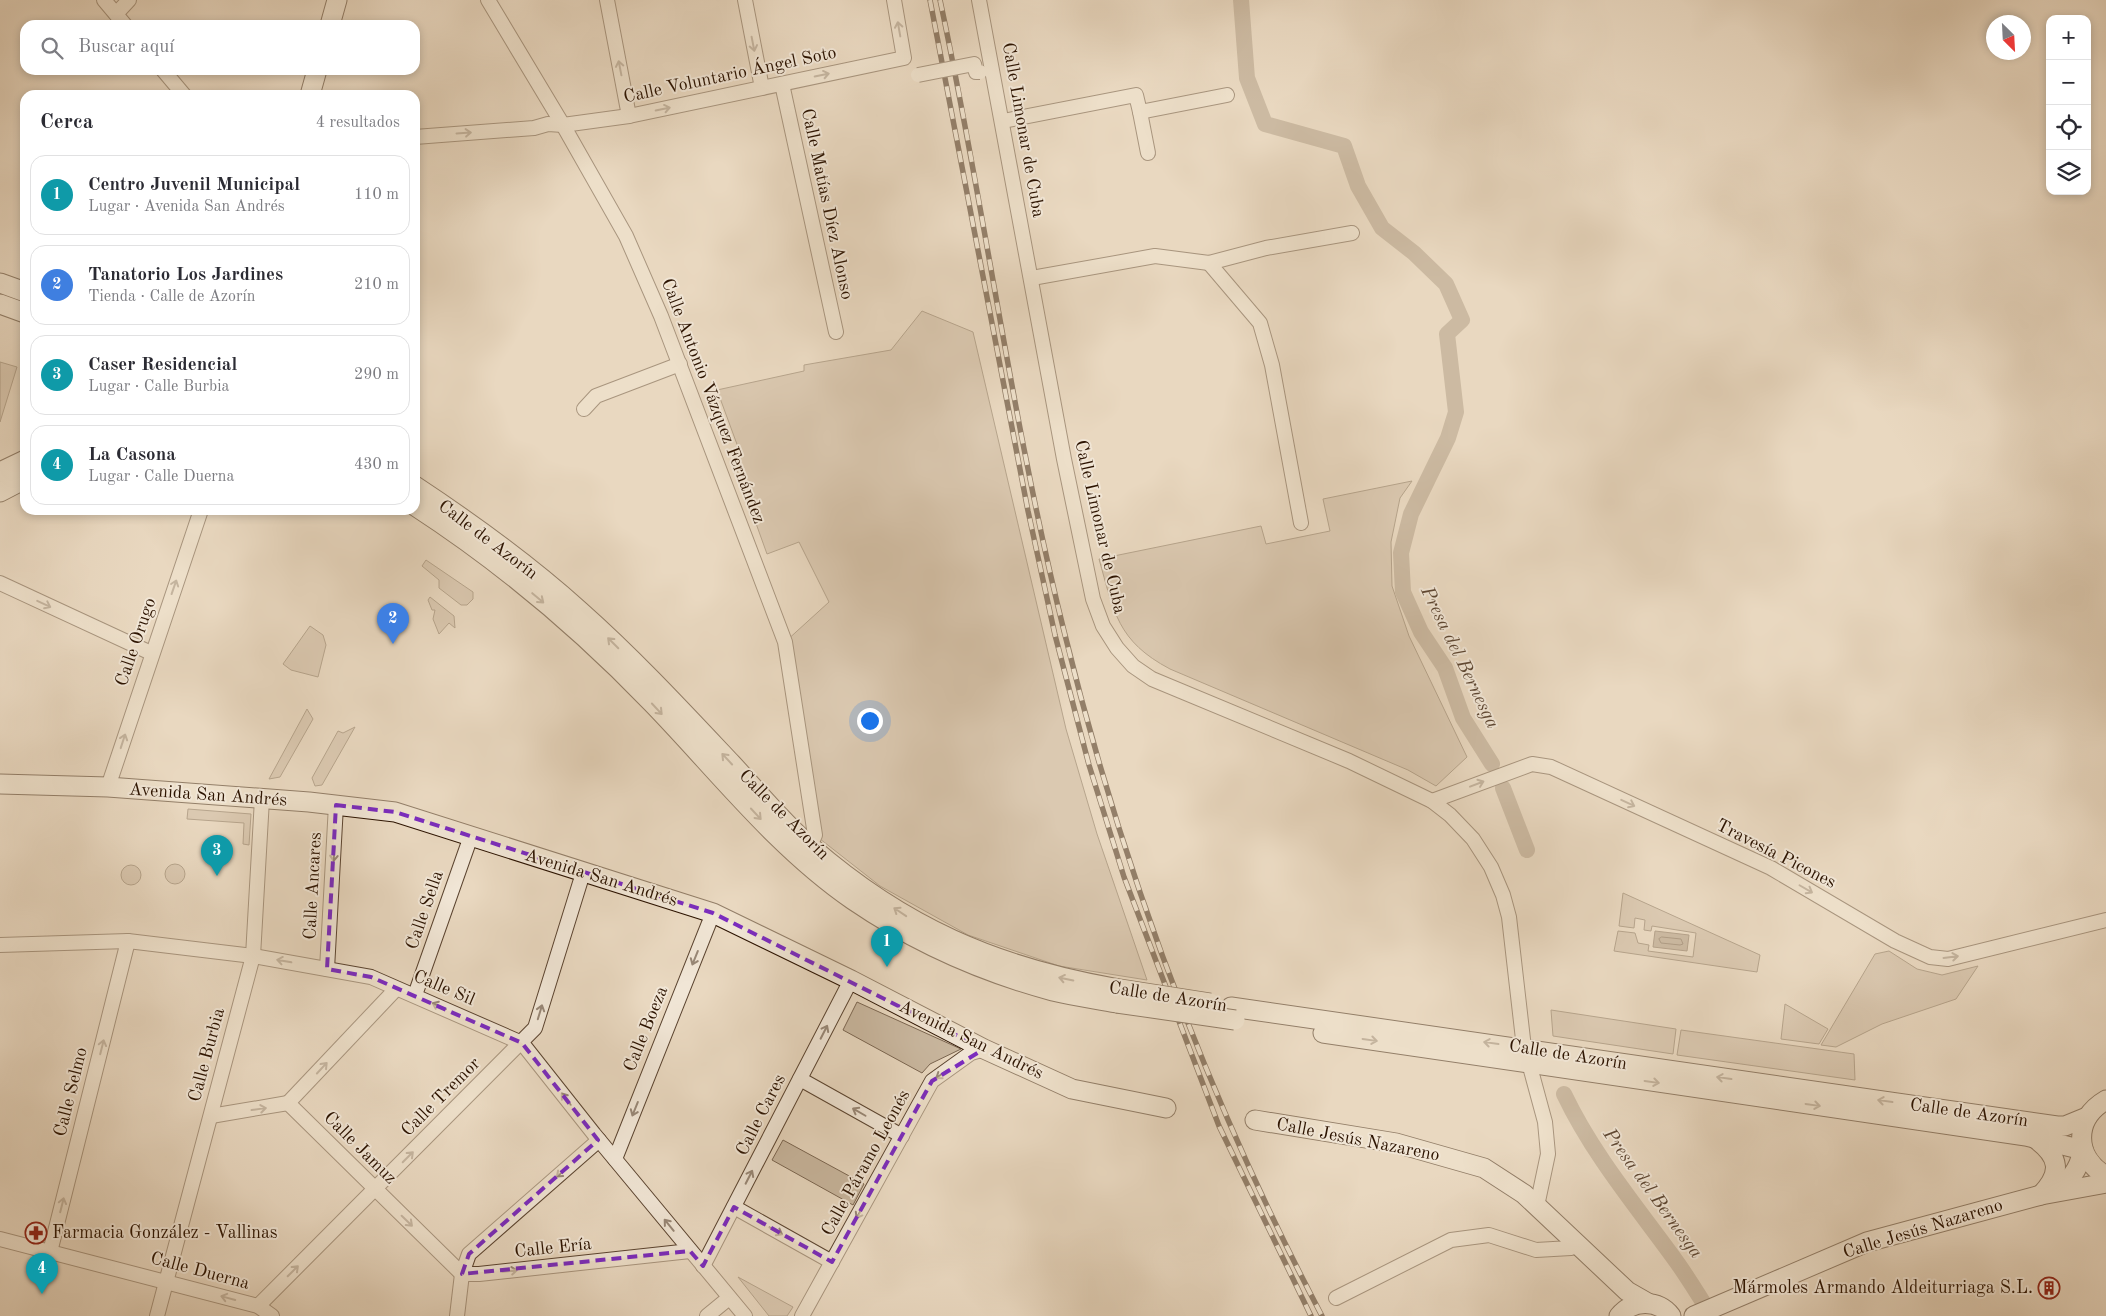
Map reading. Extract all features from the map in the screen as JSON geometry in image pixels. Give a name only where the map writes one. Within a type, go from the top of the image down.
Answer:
[{"type":"main road","points":[[331,20],[337,0]]},
{"type":"main road","points":[[311,90],[316,75]]},
{"type":"main road","points":[[0,283],[20,290]]},
{"type":"main road","points":[[0,304],[20,311]]},
{"type":"main road","points":[[0,472],[20,462]]},
{"type":"main road","points":[[0,492],[20,482]]},
{"type":"main road","name":"Calle de Azorín","points":[[420,489],[477,529],[580,610],[674,704],[810,846],[868,891],[914,922],[967,948],[1014,965],[1116,996]]},
{"type":"main road","name":"Calle de Azorín","points":[[420,510],[492,560],[575,629],[650,701],[764,824],[852,900],[952,955],[1000,975],[1053,991],[1116,996],[1527,1056],[2056,1126],[2065,1126],[2087,1117]]},
{"type":"main road","name":"Avenida San Andrés","points":[[0,784],[108,787],[336,805],[395,812],[582,873],[713,913],[851,980],[984,1049],[1072,1089],[1166,1108]]},
{"type":"main road","name":"Calle de Azorín","points":[[1527,1056],[2058,1142],[2083,1151]]},
{"type":"main road","points":[[2087,1117],[2106,1100]]},
{"type":"main road","name":"Calle Jesús Nazareno","points":[[2041,1195],[2064,1184],[2074,1174],[2083,1151],[2083,1128],[2087,1117]]},
{"type":"main road","name":"Calle Jesús Nazareno","points":[[1256,1120],[1396,1144],[1484,1168],[1524,1194],[1627,1291],[1672,1315]]},
{"type":"main road","points":[[2036,1139],[2054,1157],[2056,1168],[2052,1184],[2041,1195]]},
{"type":"main road","points":[[2083,1151],[2089,1162],[2106,1176]]},
{"type":"main road","name":"Calle Jesús Nazareno","points":[[1700,1313],[1867,1242],[2041,1195],[2106,1183]]},
{"type":"main road","points":[[1617,1281],[1621,1304],[1618,1316]]},
{"type":"main road","points":[[1618,1316],[1634,1305],[1648,1303]]},
{"type":"street","points":[[104,0],[120,20],[129,0]]},
{"type":"street","name":"Calle Antonio Vázquez Fernández","points":[[488,0],[563,125],[626,236],[680,364],[785,642],[815,835],[810,846]]},
{"type":"street","points":[[607,0],[629,116]]},
{"type":"street","points":[[745,0],[762,88]]},
{"type":"street","name":"Calle Voluntario Ángel Soto","points":[[420,137],[563,125],[629,116],[904,58],[894,0]]},
{"type":"street","name":"Calle Limonar de Cuba","points":[[979,0],[1003,121],[1064,459],[1094,599],[1103,626],[1117,648],[1133,666],[1152,679],[1349,761],[1432,801],[1450,815],[1473,839],[1491,867],[1503,895],[1508,917],[1527,1056]]},
{"type":"street","points":[[918,75],[974,64],[976,72],[980,72]]},
{"type":"street","points":[[167,75],[180,90]]},
{"type":"street","name":"Calle Matías Díez Alonso","points":[[782,84],[836,332]]},
{"type":"street","points":[[1003,121],[1136,95],[1148,153]]},
{"type":"street","points":[[1140,112],[1227,95]]},
{"type":"street","points":[[1032,278],[1155,256],[1209,263],[1266,248],[1352,232]]},
{"type":"street","points":[[1209,263],[1260,323],[1272,365],[1302,523]]},
{"type":"street","points":[[584,409],[596,396],[680,364]]},
{"type":"street","name":"Calle Orugo","points":[[108,787],[151,653],[199,515]]},
{"type":"street","points":[[0,583],[151,653]]},
{"type":"street","name":"Travesía Picones","points":[[1432,801],[1532,764],[1551,767],[1771,868],[1895,941],[1930,957],[1948,959],[2106,920]]},
{"type":"street","name":"Calle Burbia","points":[[157,1316],[253,956],[262,799]]},
{"type":"street","name":"Calle Ancares","points":[[327,969],[336,805]]},
{"type":"street","name":"Calle Sella","points":[[415,995],[471,836]]},
{"type":"street","name":"Calle Tremor","points":[[258,1306],[535,1028],[582,873]]},
{"type":"street","name":"Calle Boeza","points":[[615,1159],[713,913]]},
{"type":"street","name":"Calle Sil","points":[[0,945],[128,941],[253,956],[371,977],[522,1042],[599,1140],[745,1316]]},
{"type":"street","name":"Calle Selmo","points":[[50,1252],[128,941]]},
{"type":"street","name":"Calle Cares","points":[[703,1266],[851,980]]},
{"type":"street","points":[[211,1116],[288,1103],[396,989]]},
{"type":"street","name":"Calle Páramo Leonés","points":[[802,1316],[932,1081],[972,1053],[984,1049]]},
{"type":"street","points":[[1527,1056],[1545,1122],[1548,1154],[1537,1206]]},
{"type":"street","points":[[800,1079],[902,1136]]},
{"type":"street","name":"Calle Jamuz","points":[[288,1103],[462,1274]]},
{"type":"street","points":[[457,1316],[462,1274],[469,1254],[599,1140]]},
{"type":"street","points":[[734,1207],[832,1262]]},
{"type":"street","points":[[1336,1298],[1451,1240],[1489,1235],[1536,1250],[1571,1248],[1579,1244]]},
{"type":"street","name":"Calle Duerna","points":[[0,1239],[258,1306],[272,1316]]},
{"type":"street","name":"Calle Ería","points":[[462,1274],[479,1274],[690,1251]]},
{"type":"street","points":[[707,1316],[729,1298]]},
{"type":"highlighted area","points":[[336,805],[395,812],[713,913],[984,1049],[932,1081],[832,1262],[734,1207],[703,1266],[690,1251],[462,1274],[469,1254],[598,1140],[522,1043],[371,977],[327,969]]},
{"type":"shaded area","points":[[922,311],[973,332],[1066,729],[1097,834],[1147,980],[1059,966],[968,935],[880,886],[815,835],[785,642],[829,602],[799,542],[767,554],[730,451],[738,447],[717,390],[804,371],[804,365],[891,350]]},
{"type":"shaded area","points":[[0,362],[17,367],[0,422]]},
{"type":"shaded area","points":[[1412,481],[1400,498],[1391,542],[1392,586],[1409,636],[1467,757],[1436,786],[1408,770],[1170,669],[1152,658],[1128,636],[1114,610],[1099,559],[1261,526],[1266,544],[1330,531],[1323,499]]},
{"type":"shaded area","points":[[426,560],[473,592],[473,599],[467,605],[461,605],[439,588],[439,580],[422,566]]},
{"type":"shaded area","points":[[430,597],[454,616],[455,628],[449,623],[439,634],[433,619],[435,610],[432,610],[428,600]]},
{"type":"shaded area","points":[[310,626],[323,635],[326,645],[318,677],[291,670],[283,664]]},
{"type":"shaded area","points":[[307,709],[313,719],[280,777],[269,779]]},
{"type":"shaded area","points":[[355,727],[322,785],[315,786],[312,778],[338,731],[343,733]]},
{"type":"shaded area","points":[[188,809],[251,814],[249,845],[243,844],[244,823],[187,819]]},
{"type":"shaded area","points":[[175,864],[182,867],[185,874],[182,881],[175,884],[168,881],[165,874],[168,867]]},
{"type":"shaded area","points":[[131,865],[138,868],[141,875],[138,882],[131,885],[124,882],[121,875],[124,868]]},
{"type":"shaded area","points":[[1623,893],[1760,955],[1757,972],[1614,951],[1618,931],[1635,933],[1638,943],[1649,945],[1648,951],[1693,957],[1696,933],[1652,926],[1651,931],[1644,930],[1645,920],[1635,918],[1634,928],[1619,926]]},
{"type":"shaded area","points":[[1889,951],[1917,969],[1942,975],[1978,966],[1956,999],[1882,1024],[1836,1047],[1821,1045],[1875,954]]},
{"type":"shaded area","points":[[857,1002],[961,1049],[930,1064],[922,1073],[843,1030]]},
{"type":"shaded area","points":[[1785,1004],[1828,1029],[1819,1044],[1781,1039]]},
{"type":"shaded area","points":[[1551,1010],[1676,1029],[1673,1054],[1553,1036]]},
{"type":"shaded area","points":[[1681,1030],[1854,1054],[1855,1080],[1677,1055]]},
{"type":"shaded area","points":[[783,1140],[864,1184],[853,1205],[772,1160]]},
{"type":"shaded area","points":[[738,1277],[793,1307],[787,1316],[769,1316]]},
{"type":"water","points":[[1655,931],[1689,935],[1687,951],[1653,947]]},
{"type":"waterway","name":"Presa del Bernesga","points":[[1241,0],[1247,78],[1265,124],[1344,146],[1358,186],[1382,228],[1414,253],[1446,284],[1462,320],[1447,334],[1456,412],[1448,438],[1411,514],[1401,553],[1403,592],[1421,632],[1445,668],[1463,718],[1492,764]]},
{"type":"waterway","name":"Presa del Bernesga","points":[[1503,788],[1527,850]]},
{"type":"waterway","name":"Presa del Bernesga","points":[[1564,1094],[1588,1138],[1631,1201],[1681,1268],[1712,1316]]},
{"type":"railway","points":[[930,0],[1028,511],[1055,635],[1089,765],[1124,877],[1219,1126],[1311,1316]]},
{"type":"railway","points":[[940,0],[1029,474],[1064,631],[1087,720],[1141,895],[1172,981],[1242,1151],[1322,1316]]},
{"type":"place","name":"Tanatorio Los Jardines","points":[[393,644]]},
{"type":"place","name":"Caser Residencial","points":[[217,876]]},
{"type":"place","name":"Centro Juvenil Municipal","points":[[887,967]]},
{"type":"place","name":"Farmacia González - Vallinas","points":[[36,1233]]},
{"type":"place","name":"Mármoles Armando Aldeiturriaga S.L.","points":[[2049,1288]]},
{"type":"place","name":"La Casona","points":[[42,1294]]}]
